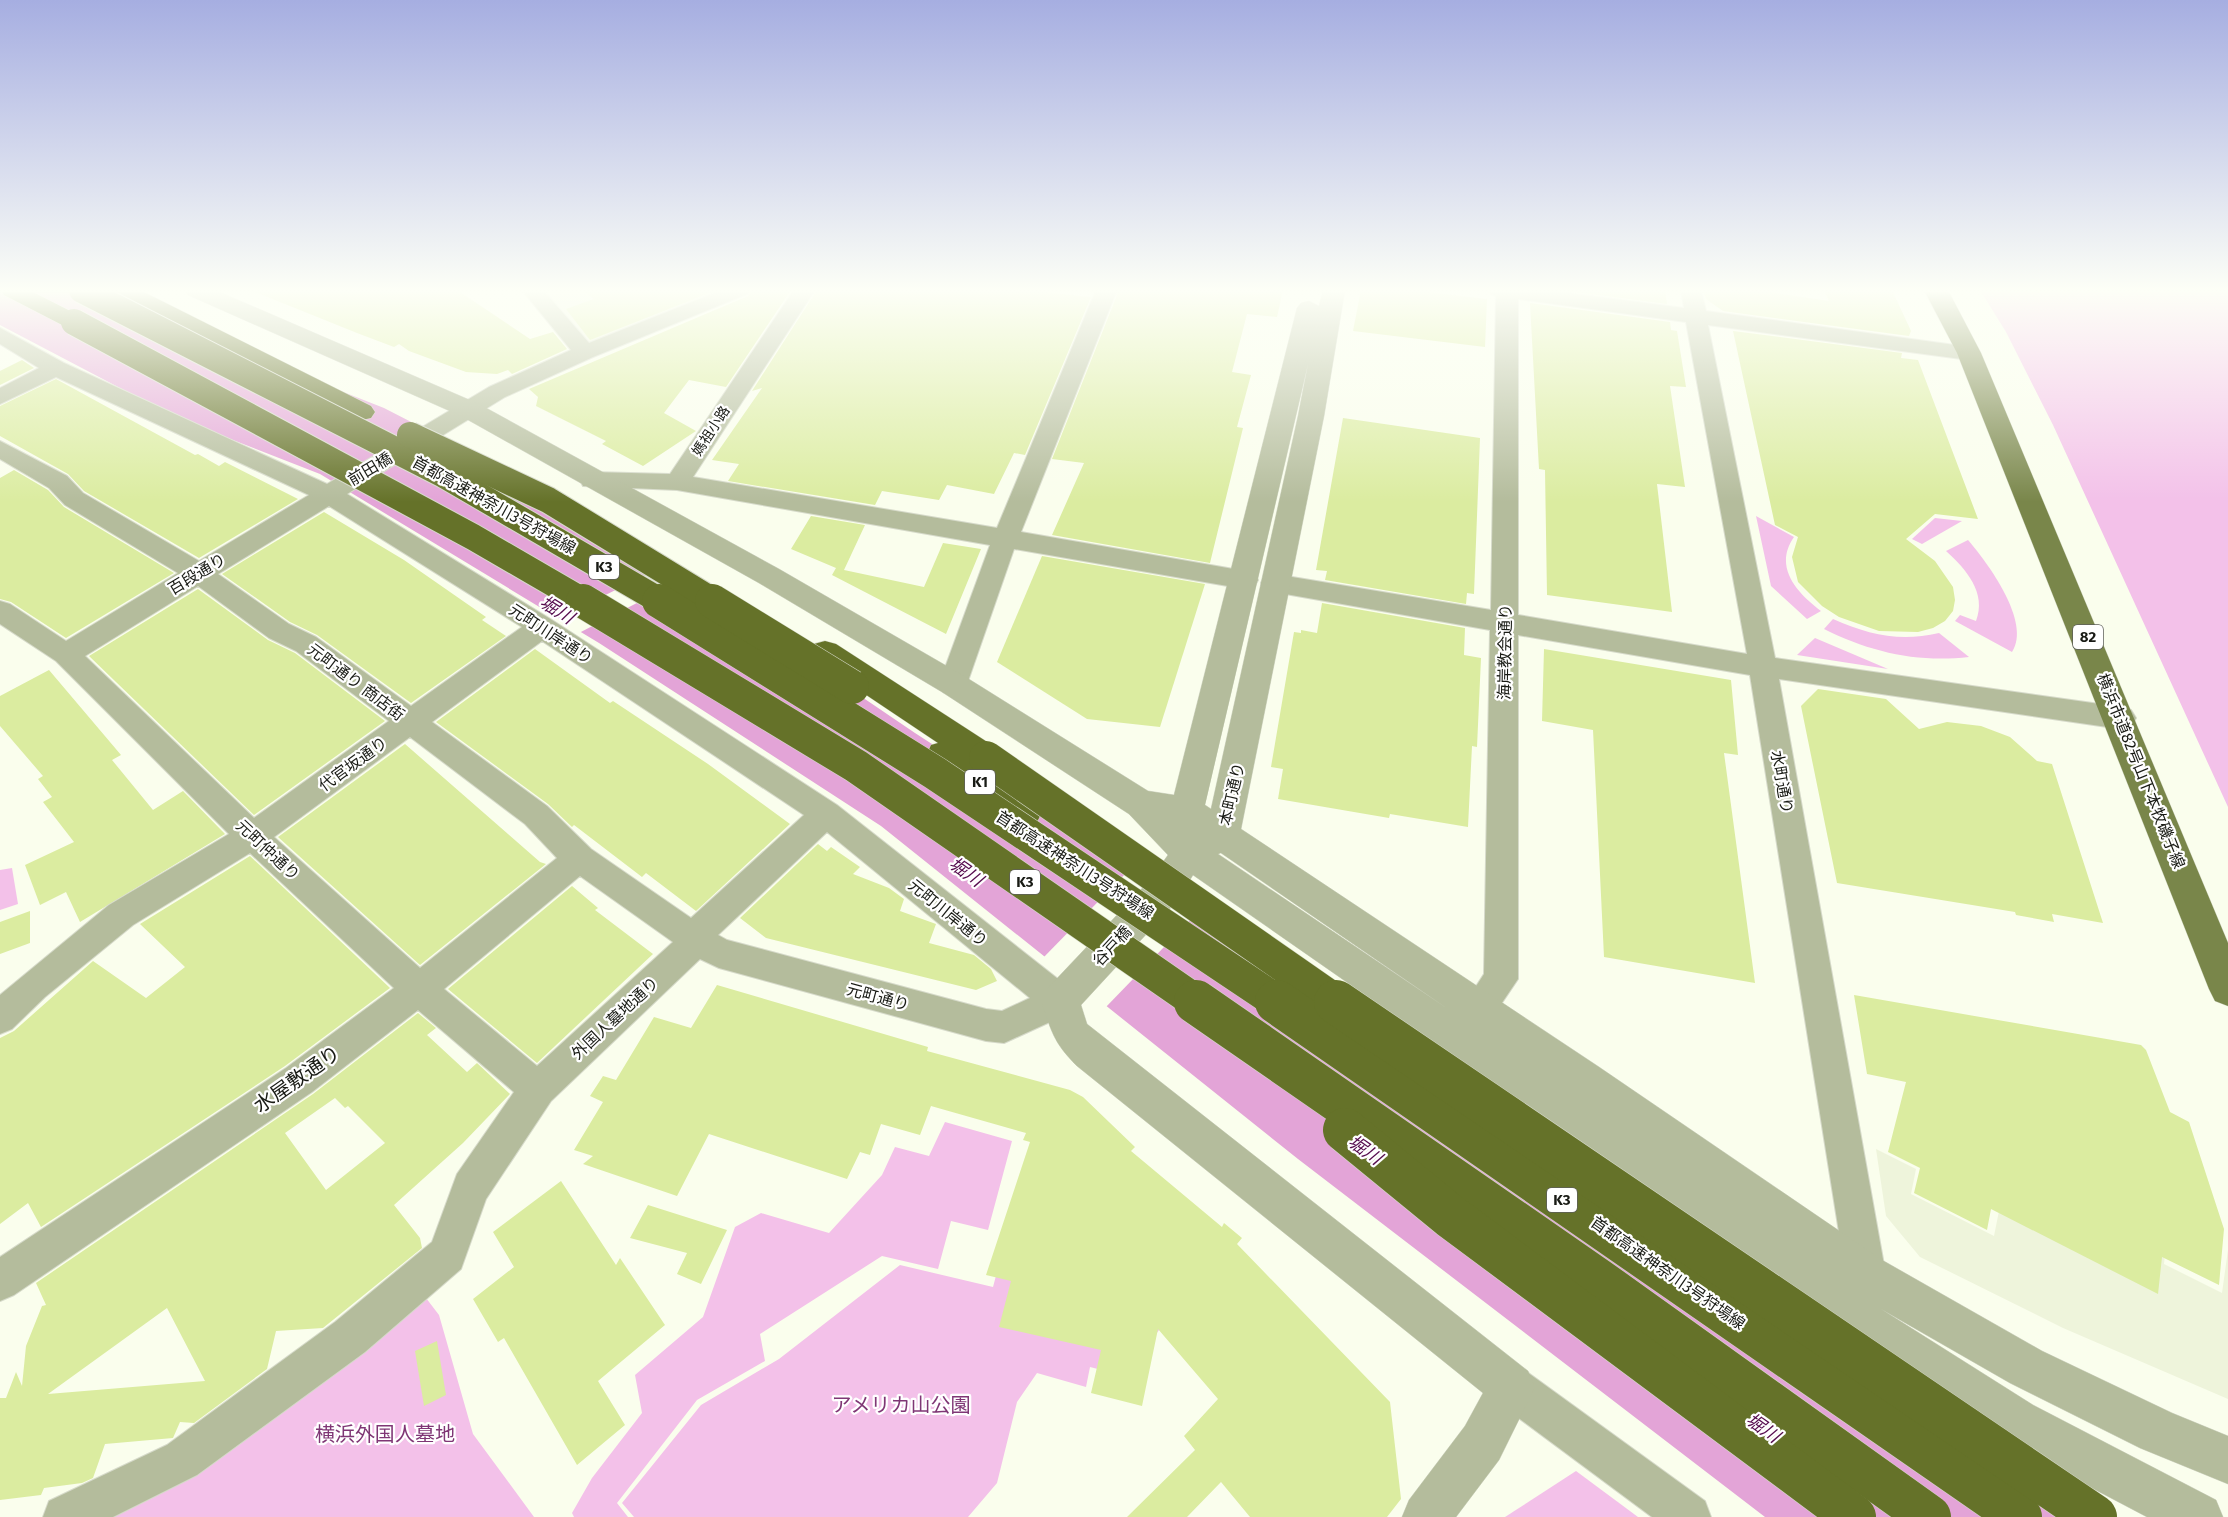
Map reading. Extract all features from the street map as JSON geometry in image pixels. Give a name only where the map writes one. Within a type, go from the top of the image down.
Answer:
[{"type":"highway","name":"首都高速神奈川3号狩場線","points":[[172,361],[641,635],[856,766],[1008,870],[1168,985],[1599,1281],[1929,1517]]},
{"type":"highway","name":"首都高速神奈川3号狩場線","points":[[203,361],[348,424],[557,539],[784,676],[1105,883],[2020,1517]]},
{"type":"highway","name":"K1","points":[[262,361],[362,412],[548,500],[615,540],[852,687],[983,784],[1105,883]]},
{"type":"highway","points":[[615,540],[714,586],[857,671],[1210,916],[2095,1517]]},
{"type":"highway","points":[[1168,985],[1449,1216],[1854,1517]]},
{"type":"main road","name":"横浜市道82号山下本牧磯子線","points":[[1972,361],[2121,718],[2228,989]]},
{"type":"street","name":"元町川岸通り","points":[[44,361],[332,492],[826,814],[1060,1001]]},
{"type":"street","points":[[358,361],[470,410],[592,480],[769,576],[953,684],[1141,804],[1479,1008],[1866,1276],[2026,1367],[2157,1431],[2228,1460]]},
{"type":"street","name":"前田橋","points":[[332,492],[497,392],[566,361]]},
{"type":"street","name":"媽祖小路","points":[[677,482],[757,361]]},
{"type":"street","points":[[953,684],[1005,539],[1078,361]]},
{"type":"street","points":[[1297,361],[1187,811],[1206,844],[1517,1078],[1868,1327],[2016,1422],[2199,1517]]},
{"type":"street","name":"本町通り","points":[[1163,891],[1206,844],[1233,795],[1274,583],[1321,361]]},
{"type":"street","name":"海岸教会通り","points":[[1479,1008],[1501,979],[1506,621],[1504,361]]},
{"type":"street","name":"水町通り","points":[[1705,361],[1763,666],[1866,1276]]},
{"type":"street","points":[[0,397],[56,368]]},
{"type":"street","name":"元町通り 商店街","points":[[0,449],[58,482],[74,499],[198,573],[279,630],[306,644],[536,815],[546,828],[579,858],[695,940]]},
{"type":"street","points":[[592,480],[677,482],[1245,580]]},
{"type":"street","name":"百段通り","points":[[66,654],[332,492]]},
{"type":"street","points":[[1274,583],[1763,666],[2121,718]]},
{"type":"street","name":"元町仲通り","points":[[0,611],[66,654],[252,836],[419,989],[538,1089]]},
{"type":"street","name":"代官坂通り","points":[[33,986],[121,915],[252,836],[542,627]]},
{"type":"street","points":[[1141,804],[1187,811]]},
{"type":"street","name":"外国人墓地通り","points":[[65,1517],[182,1460],[350,1337],[447,1255],[471,1188],[538,1089],[681,958],[707,923],[826,814]]},
{"type":"street","name":"水屋敷通り","points":[[0,1281],[299,1080],[419,989],[579,858]]},
{"type":"street","name":"谷戸橋","points":[[1060,1001],[1163,891]]},
{"type":"street","name":"元町通り","points":[[695,940],[719,953],[986,1025],[1004,1027],[1060,1001]]},
{"type":"street","points":[[0,1003],[33,986]]},
{"type":"street","points":[[0,1018],[33,986]]},
{"type":"street","points":[[1060,1001],[1072,1035],[1091,1053],[1512,1387],[1689,1517]]},
{"type":"street","points":[[1426,1517],[1482,1443],[1512,1387]]},
{"type":"shaded area","points":[[2012,1146],[2168,1223],[2164,1264],[2222,1293],[2228,1250],[2228,1399],[2063,1328],[1920,1257],[1886,1216],[1876,1149],[1916,1169],[1911,1194],[1994,1236]]},
{"type":"green space","points":[[2021,361],[2228,361],[2228,807],[2053,425]]},
{"type":"green space","points":[[1756,516],[1794,537],[1788,548],[1787,569],[1796,588],[1821,611],[1807,619],[1771,586]]},
{"type":"green space","points":[[1935,518],[1962,521],[1922,544],[1912,539]]},
{"type":"green space","points":[[1968,540],[1996,578],[2012,610],[2017,640],[2012,652],[1955,621],[1960,615],[1976,621],[1979,611],[1977,591],[1973,582],[1946,551]]},
{"type":"green space","points":[[1833,619],[1872,633],[1898,637],[1939,633],[1969,657],[1912,657],[1876,650],[1824,629]]},
{"type":"green space","points":[[1815,638],[1888,669],[1797,655]]},
{"type":"green space","points":[[12,868],[18,904],[0,910],[0,870]]},
{"type":"green space","points":[[945,1122],[1012,1141],[988,1230],[951,1221],[938,1269],[882,1256],[760,1334],[765,1361],[697,1400],[617,1503],[628,1517],[574,1517],[572,1513],[592,1478],[642,1413],[635,1375],[703,1317],[735,1227],[761,1213],[829,1233],[882,1175],[895,1147],[929,1156]]},
{"type":"green space","name":"アメリカ山公園","points":[[1002,1253],[1172,1313],[1153,1338],[1145,1381],[1090,1367],[1086,1387],[1037,1373],[1017,1402],[997,1483],[968,1517],[634,1517],[622,1503],[701,1405],[779,1359],[900,1265],[993,1287]]},
{"type":"green space","name":"横浜外国人墓地","points":[[426,1298],[439,1315],[473,1434],[534,1517],[103,1517]]},
{"type":"green space","points":[[1576,1471],[1638,1517],[1505,1517]]},
{"type":"water","name":"堀川","points":[[68,361],[264,361],[384,408],[458,446],[663,562],[915,733],[1144,881],[2076,1517],[1765,1517],[1298,1159],[881,826],[599,643],[320,474],[179,419]]},
{"type":"pier","points":[[670,563],[689,576],[577,634],[555,620]]},
{"type":"pier","points":[[1130,869],[1196,914],[1105,1008],[1042,959]]},
{"type":"building","points":[[20,361],[34,368],[0,385],[0,371]]},
{"type":"building","points":[[436,361],[541,361],[512,374],[508,370],[497,374],[466,372]]},
{"type":"building","points":[[595,361],[744,361],[726,387],[689,380],[664,413],[696,431],[643,466],[602,444],[606,441],[536,406],[538,397],[529,389]]},
{"type":"building","points":[[771,361],[1064,361],[1025,455],[1014,453],[994,494],[947,485],[939,500],[882,491],[875,505],[728,481],[739,464],[712,460],[762,388],[752,391]]},
{"type":"building","points":[[1091,361],[1235,361],[1232,372],[1251,375],[1237,427],[1243,428],[1210,563],[1052,535],[1084,463],[1052,459]]},
{"type":"building","points":[[1533,361],[1682,361],[1686,387],[1670,386],[1685,487],[1657,484],[1672,612],[1547,595],[1545,470],[1539,469]]},
{"type":"building","points":[[1739,361],[1918,361],[1978,519],[1935,514],[1906,539],[1935,561],[1953,587],[1955,600],[1953,611],[1945,621],[1933,628],[1918,632],[1879,631],[1839,617],[1822,606],[1798,582],[1792,557],[1798,537],[1775,525]]},
{"type":"building","points":[[56,379],[195,455],[198,454],[219,466],[225,462],[298,499],[199,558],[84,491],[68,474],[0,436],[0,406]]},
{"type":"building","points":[[1343,418],[1480,438],[1474,594],[1467,593],[1466,604],[1325,580],[1327,571],[1316,570]]},
{"type":"building","points":[[14,470],[48,490],[64,507],[174,573],[66,638],[11,602],[0,599],[0,478]]},
{"type":"building","points":[[324,512],[404,560],[486,617],[482,620],[506,636],[411,703],[317,635],[290,622],[222,574]]},
{"type":"building","points":[[811,516],[865,525],[844,570],[924,587],[943,543],[981,549],[946,634],[832,575],[836,568],[791,549]]},
{"type":"building","points":[[1042,556],[1205,584],[1160,727],[1087,719],[997,662]]},
{"type":"building","points":[[198,589],[268,640],[295,653],[385,721],[254,815],[89,656]]},
{"type":"building","points":[[1322,603],[1465,628],[1464,655],[1481,658],[1477,747],[1472,746],[1468,827],[1390,814],[1389,818],[1278,799],[1283,769],[1271,767],[1294,632],[1301,633],[1301,630],[1317,633]]},
{"type":"building","points":[[535,649],[610,703],[613,701],[708,764],[790,824],[696,911],[646,873],[642,877],[574,825],[572,827],[548,804],[436,722]]},
{"type":"building","points":[[1544,649],[1731,680],[1738,755],[1724,753],[1755,983],[1604,957],[1593,730],[1542,721]]},
{"type":"building","points":[[49,670],[121,755],[112,760],[153,810],[183,791],[225,834],[80,922],[66,892],[40,905],[25,865],[74,842],[43,802],[52,797],[38,779],[43,776],[0,726],[0,696]]},
{"type":"building","points":[[1818,689],[1886,699],[1919,729],[1947,722],[1981,726],[2010,737],[2037,761],[2052,764],[2103,923],[2052,914],[2054,922],[2016,915],[2015,912],[1837,883],[1801,706]]},
{"type":"building","points":[[405,744],[540,862],[546,864],[420,965],[278,837]]},
{"type":"building","points":[[818,844],[827,851],[831,847],[860,867],[853,874],[889,888],[904,899],[900,911],[936,924],[929,943],[974,955],[991,969],[997,981],[976,990],[766,938],[740,918]]},
{"type":"building","points":[[250,856],[390,988],[285,1066],[41,1227],[28,1203],[0,1224],[0,1038],[14,1031],[93,961],[146,998],[185,967],[140,924]]},
{"type":"building","points":[[572,886],[598,908],[595,910],[653,954],[537,1063],[448,989]]},
{"type":"building","points":[[30,911],[30,943],[0,954],[0,922]]},
{"type":"building","points":[[717,985],[928,1047],[927,1051],[1070,1090],[1083,1097],[1135,1147],[1131,1151],[1222,1227],[1224,1223],[1242,1238],[1237,1244],[1390,1402],[1401,1499],[1387,1517],[1250,1517],[1221,1482],[1187,1517],[1127,1517],[1195,1450],[1184,1436],[1218,1399],[1158,1329],[1142,1406],[1091,1393],[1101,1350],[999,1327],[1011,1281],[986,1275],[1030,1142],[1023,1140],[1026,1133],[931,1106],[920,1135],[881,1124],[870,1155],[860,1152],[847,1179],[709,1134],[677,1196],[583,1164],[593,1156],[574,1150],[603,1102],[590,1096],[603,1076],[616,1080],[654,1017],[691,1028]]},
{"type":"building","points":[[1854,995],[2141,1045],[2146,1050],[2170,1112],[2189,1122],[2224,1229],[2219,1285],[2162,1257],[2158,1294],[1991,1209],[1987,1230],[1914,1193],[1920,1168],[1888,1152],[1906,1082],[1867,1074]]},
{"type":"building","points":[[418,1013],[436,1028],[427,1035],[467,1072],[477,1063],[510,1094],[463,1143],[394,1205],[420,1238],[422,1248],[323,1328],[276,1331],[267,1369],[194,1423],[180,1422],[173,1438],[105,1444],[93,1478],[82,1483],[44,1488],[41,1495],[0,1500],[0,1398],[6,1398],[16,1372],[22,1386],[26,1346],[42,1306],[46,1305],[36,1283],[313,1094]],"holes":[[[335,1098],[345,1108],[348,1106],[385,1143],[326,1190],[285,1133]],[[167,1308],[205,1381],[48,1394]]]},
{"type":"building","points":[[561,1181],[616,1265],[620,1258],[665,1325],[598,1381],[625,1425],[577,1465],[504,1338],[498,1342],[473,1299],[514,1267],[493,1232]]},
{"type":"building","points":[[648,1205],[727,1230],[701,1284],[677,1274],[687,1253],[630,1238]]},
{"type":"building","points":[[437,1341],[446,1395],[424,1406],[415,1351]]}]
